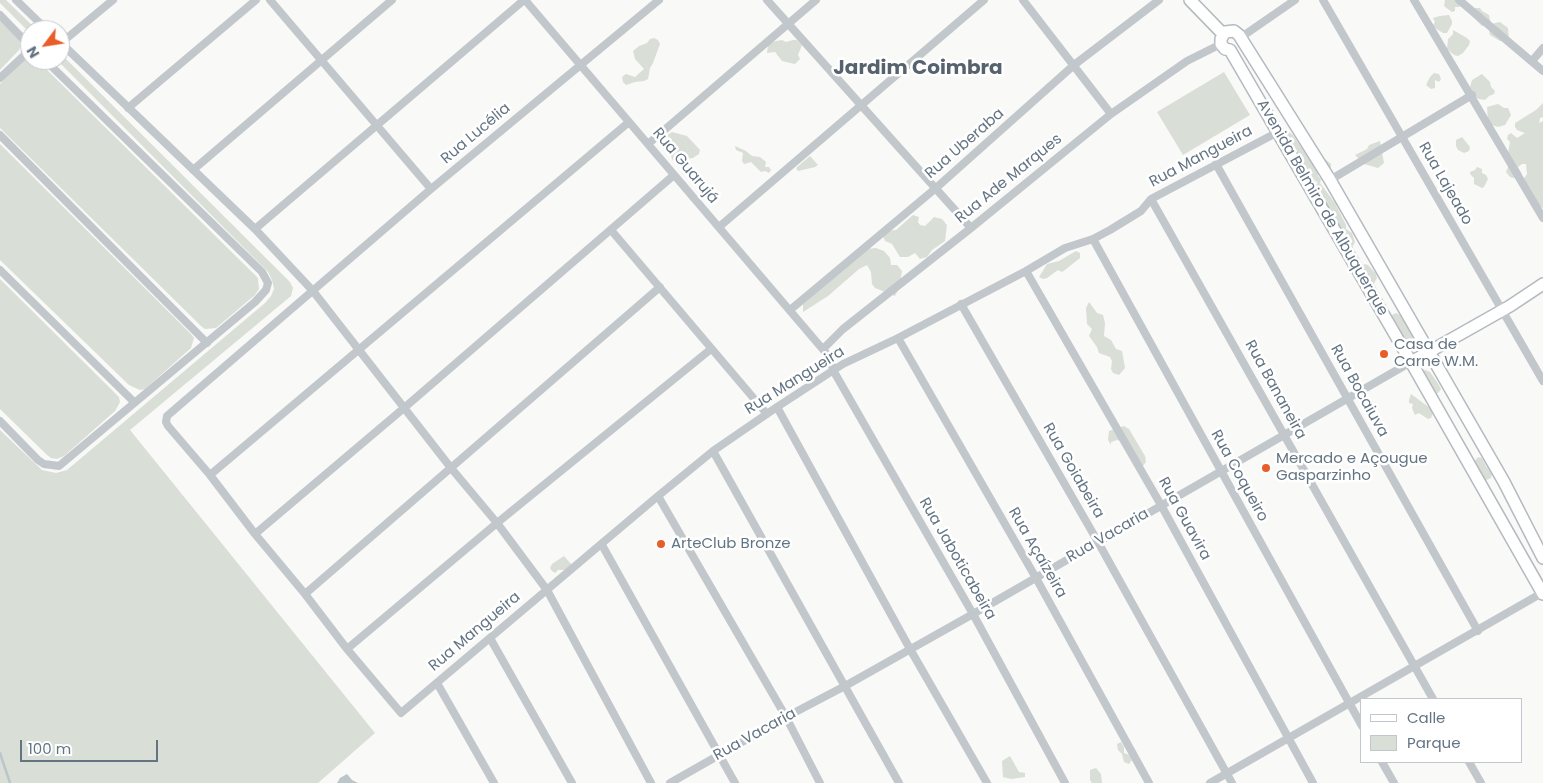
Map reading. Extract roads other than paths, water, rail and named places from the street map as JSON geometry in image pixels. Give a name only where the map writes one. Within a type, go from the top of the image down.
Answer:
[{"type":"main road","name":"Avenida Belmiro de Albuquerque","points":[[1190,0],[1225,43],[1542,590]]},
{"type":"main road","points":[[1231,30],[1237,32],[1240,38],[1237,48],[1225,43],[1231,30]]},
{"type":"main road","name":"Avenida Belmiro de Albuquerque","points":[[1240,38],[1330,180],[1504,482],[1543,558]]},
{"type":"main road","name":"Rua Vacaria","points":[[1411,362],[1502,310],[1543,284]]},
{"type":"street","points":[[16,0],[37,20]]},
{"type":"street","points":[[70,36],[113,0]]},
{"type":"street","points":[[128,108],[256,0]]},
{"type":"street","points":[[270,0],[431,189]]},
{"type":"street","points":[[194,170],[392,0]]},
{"type":"street","points":[[254,229],[525,0]]},
{"type":"street","name":"Rua Guarujá","points":[[525,0],[823,349]]},
{"type":"street","name":"Rua Lucélia","points":[[210,475],[168,426],[166,422],[167,416],[431,189],[659,0]]},
{"type":"street","points":[[768,0],[971,228]]},
{"type":"street","points":[[648,144],[788,22],[816,0]]},
{"type":"street","points":[[719,228],[984,0]]},
{"type":"street","points":[[1023,0],[1111,114]]},
{"type":"street","name":"Rua Uberaba","points":[[790,310],[936,188],[1074,65],[1159,0]]},
{"type":"street","points":[[1240,38],[1295,0]]},
{"type":"street","name":"Rua Lajeado","points":[[1323,0],[1543,381]]},
{"type":"street","points":[[1414,0],[1472,95],[1543,218]]},
{"type":"street","points":[[1459,0],[1543,71]]},
{"type":"street","points":[[0,15],[20,36]]},
{"type":"street","name":"Rua Ade Marques","points":[[823,349],[843,329],[1111,114],[1187,61],[1225,43]]},
{"type":"street","points":[[1532,62],[1543,48]]},
{"type":"street","points":[[70,52],[254,229],[313,291],[451,468],[497,523],[547,590],[651,783]]},
{"type":"street","points":[[0,78],[20,59]]},
{"type":"street","points":[[0,421],[38,460],[44,464],[59,466],[262,296],[268,283],[262,272],[55,70]]},
{"type":"street","points":[[1330,180],[1472,95]]},
{"type":"street","points":[[629,122],[210,475],[347,649],[497,523],[711,349]]},
{"type":"street","name":"Rua Mangueira","points":[[347,649],[400,713],[658,496],[714,451],[777,407],[833,370],[1026,271],[1066,248],[1093,239],[1132,218],[1151,199],[1278,132]]},
{"type":"street","points":[[0,135],[206,343]]},
{"type":"street","name":"Rua Bocaiuva","points":[[1216,164],[1478,631]]},
{"type":"street","points":[[255,534],[674,175]]},
{"type":"street","name":"Rua Bananeira","points":[[1151,199],[1432,698]]},
{"type":"street","points":[[610,230],[767,414]]},
{"type":"street","name":"Rua Coqueiro","points":[[1093,239],[1360,723]]},
{"type":"street","points":[[0,270],[134,402]]},
{"type":"street","name":"Rua Guavira","points":[[1026,271],[1161,505],[1288,739],[1314,783]]},
{"type":"street","points":[[305,594],[660,287]]},
{"type":"street","name":"Rua Goiabeira","points":[[961,304],[1098,542],[1232,783]]},
{"type":"street","name":"Rua Açaízeira","points":[[898,338],[1036,578],[1149,783]]},
{"type":"street","name":"Rua Jaboticabeira","points":[[823,349],[831,361],[833,370],[973,614],[1065,783]]},
{"type":"street","name":"Rua Vacaria","points":[[670,783],[973,614],[1411,362]]},
{"type":"street","points":[[777,407],[910,649],[987,783]]},
{"type":"street","points":[[714,451],[899,783]]},
{"type":"street","points":[[658,496],[786,717],[820,783]]},
{"type":"street","points":[[602,545],[735,783]]},
{"type":"street","points":[[1210,783],[1478,631],[1542,590]]},
{"type":"street","points":[[490,638],[572,783]]},
{"type":"street","points":[[437,683],[494,783]]},
{"type":"street","points":[[1383,763],[1394,783]]},
{"type":"street","points":[[1470,763],[1481,783]]},
{"type":"waterway","points":[[0,753],[10,783]]},
{"type":"place","name":"Casa de Carne W.M.","points":[[1384,354]]},
{"type":"place","name":"Mercado e Açougue Gasparzinho","points":[[1266,468]]},
{"type":"place","name":"ArteClub Bronze","points":[[661,544]]},
{"type":"district","name":"Jardim Coimbra","points":[[918,69]]}]
